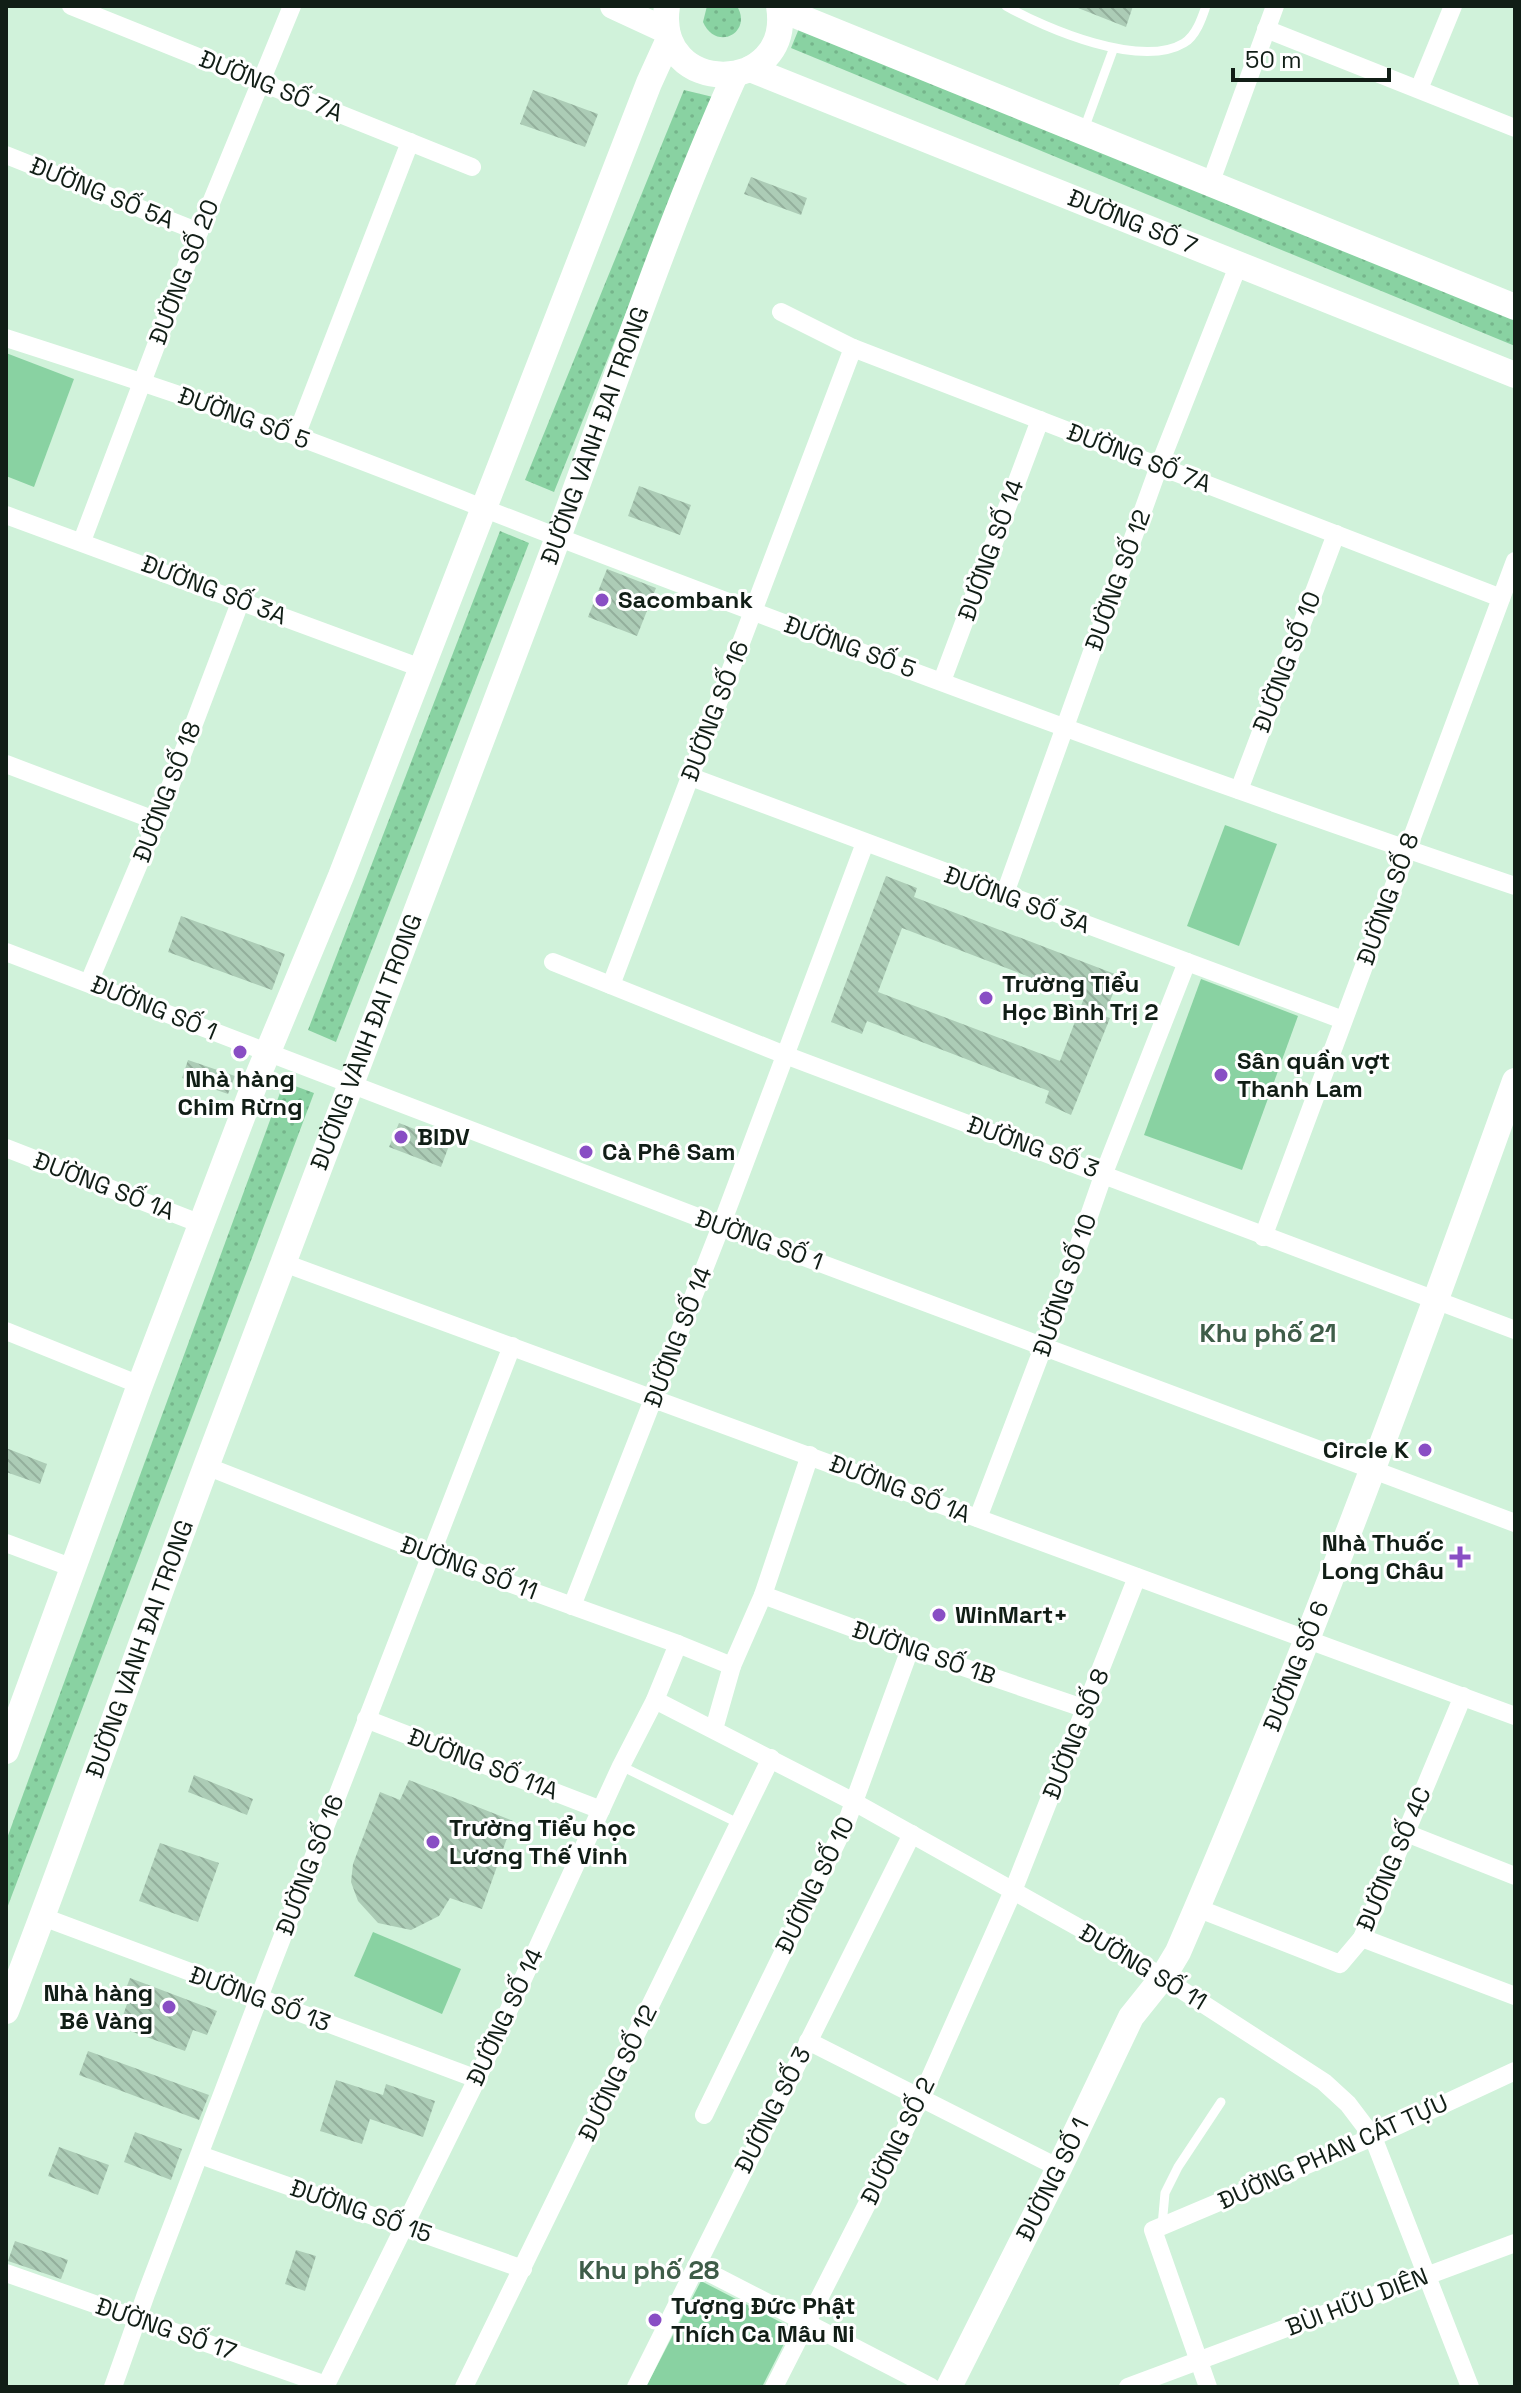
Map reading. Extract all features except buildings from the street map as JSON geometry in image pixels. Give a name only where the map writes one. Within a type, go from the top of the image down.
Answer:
[{"type":"street","name":"ĐƯỜNG SỐ 7A","points":[[71,6],[472,167]]},
{"type":"street","name":"ĐƯỜNG SỐ 20","points":[[82,541],[199,232],[292,6]]},
{"type":"street","points":[[6,1751],[201,1224],[267,1053],[341,876],[649,83],[668,25],[613,6]]},
{"type":"street","points":[[1210,184],[1275,6]]},
{"type":"street","points":[[1419,89],[1453,6]]},
{"type":"street","points":[[742,72],[764,59],[775,44],[780,27],[779,7],[1515,307]]},
{"type":"street","name":"ĐƯỜNG SỐ 7","points":[[668,25],[678,55],[692,67],[708,74],[742,72],[1515,375]]},
{"type":"street","points":[[1266,29],[1515,128]]},
{"type":"street","name":"ĐƯỜNG VÀNH ĐAI TRONG","points":[[6,2011],[206,1466],[659,264],[742,72]]},
{"type":"street","points":[[296,436],[410,142]]},
{"type":"street","name":"ĐƯỜNG SỐ 5A","points":[[6,155],[199,232]]},
{"type":"street","name":"ĐƯỜNG SỐ 12","points":[[1004,896],[1159,466],[1238,266]]},
{"type":"street","name":"ĐƯỜNG SỐ 7A","points":[[781,312],[853,348],[1501,598]]},
{"type":"street","name":"ĐƯỜNG SỐ 5","points":[[6,338],[141,381],[296,436],[942,681],[1406,850],[1515,886]]},
{"type":"street","name":"ĐƯỜNG SỐ 16","points":[[611,985],[853,348]]},
{"type":"street","name":"ĐƯỜNG SỐ 14","points":[[942,681],[1040,420]]},
{"type":"street","name":"ĐƯỜNG SỐ 3A","points":[[6,515],[421,668]]},
{"type":"street","name":"ĐƯỜNG SỐ 10","points":[[1239,790],[1336,534]]},
{"type":"street","name":"ĐƯỜNG SỐ 8","points":[[1263,1237],[1515,561]]},
{"type":"street","name":"ĐƯỜNG SỐ 18","points":[[89,982],[157,821],[241,600]]},
{"type":"street","points":[[6,764],[157,821]]},
{"type":"street","name":"ĐƯỜNG SỐ 3A","points":[[691,777],[1343,1020]]},
{"type":"street","name":"ĐƯỜNG SỐ 14","points":[[572,1606],[655,1398],[865,843]]},
{"type":"street","name":"ĐƯỜNG SỐ 1","points":[[6,952],[721,1226],[1515,1523]]},
{"type":"street","name":"ĐƯỜNG SỐ 3","points":[[553,962],[785,1055],[1515,1330]]},
{"type":"street","name":"ĐƯỜNG SỐ 10","points":[[978,1518],[1044,1345],[1104,1173],[1187,962]]},
{"type":"street","name":"ĐƯỜNG SỐ 6","points":[[1163,1977],[1178,1952],[1197,1908],[1308,1640],[1515,1081]]},
{"type":"street","name":"ĐƯỜNG SỐ 1A","points":[[6,1148],[201,1224]]},
{"type":"street","name":"ĐƯỜNG SỐ 1A","points":[[284,1263],[1515,1716]]},
{"type":"street","points":[[6,1331],[140,1385]]},
{"type":"street","name":"ĐƯỜNG SỐ 16","points":[[113,2387],[258,1999],[512,1346]]},
{"type":"street","points":[[714,1729],[732,1666],[763,1595],[810,1455]]},
{"type":"street","name":"ĐƯỜNG SỐ 11","points":[[206,1466],[431,1555],[732,1666]]},
{"type":"street","points":[[6,1543],[73,1568]]},
{"type":"street","name":"ĐƯỜNG SỐ 8","points":[[1013,1891],[1137,1577]]},
{"type":"street","name":"ĐƯỜNG SỐ 1B","points":[[763,1595],[1086,1709]]},
{"type":"street","name":"ĐƯỜNG SỐ 14","points":[[326,2386],[477,2079],[621,1766],[655,1700],[678,1644]]},
{"type":"street","name":"ĐƯỜNG SỐ 10","points":[[704,2115],[854,1802],[910,1649]]},
{"type":"street","name":"ĐƯỜNG SỐ 4C","points":[[1197,1908],[1340,1964],[1362,1938],[1463,1696]]},
{"type":"street","name":"ĐƯỜNG SỐ 11","points":[[655,1700],[854,1802],[1013,1891],[1163,1977],[1324,2082],[1348,2104],[1373,2137],[1470,2387]]},
{"type":"street","name":"ĐƯỜNG SỐ 11A","points":[[366,1719],[601,1810]]},
{"type":"street","name":"ĐƯỜNG SỐ 12","points":[[464,2387],[771,1758]]},
{"type":"street","points":[[1406,1833],[1515,1876]]},
{"type":"street","name":"ĐƯỜNG SỐ 3","points":[[636,2387],[912,1834]]},
{"type":"street","name":"ĐƯỜNG SỐ 2","points":[[774,2387],[921,2098],[1013,1891]]},
{"type":"street","name":"ĐƯỜNG SỐ 13","points":[[43,1917],[477,2079]]},
{"type":"street","points":[[1362,1938],[1515,1996]]},
{"type":"street","name":"ĐƯỜNG SỐ 1","points":[[949,2387],[1131,2017],[1163,1977]]},
{"type":"street","points":[[808,2041],[1059,2168]]},
{"type":"street","name":"ĐƯỜNG PHAN CÁT TỰU","points":[[1157,2228],[1373,2137],[1513,2072]]},
{"type":"street","name":"ĐƯỜNG SỐ 15","points":[[200,2155],[523,2269]]},
{"type":"street","points":[[1157,2228],[1208,2387]]},
{"type":"street","name":"BÙI HỮU DIÊN","points":[[1199,2362],[1515,2243]]},
{"type":"street","points":[[700,2262],[702,2269],[931,2387]]},
{"type":"street","name":"ĐƯỜNG SỐ 17","points":[[6,2273],[326,2386]]},
{"type":"street","points":[[1128,2387],[1199,2362]]},
{"type":"lane","points":[[1006,6],[1113,50],[1150,53],[1185,43],[1200,24],[1206,6]]},
{"type":"lane","points":[[1082,133],[1113,50]]},
{"type":"lane","points":[[621,1766],[740,1824]]},
{"type":"lane","points":[[1157,2228],[1165,2193],[1178,2167],[1221,2102]]},
{"type":"green space","points":[[707,6],[737,6],[741,16],[737,31],[724,37],[709,31],[703,22]]},
{"type":"green space","points":[[800,26],[1515,320],[1515,346],[791,48]]},
{"type":"green space","points":[[684,90],[713,97],[554,492],[525,480]]},
{"type":"green space","points":[[6,353],[74,379],[34,487],[6,476]]},
{"type":"green space","points":[[500,531],[529,543],[336,1042],[308,1030]]},
{"type":"green space","points":[[1225,825],[1277,844],[1239,946],[1187,926]]},
{"type":"green space","name":"Sân quần vợt Thanh Lam","points":[[1201,979],[1298,1016],[1242,1170],[1144,1135]]},
{"type":"green space","points":[[284,1082],[314,1093],[6,1911],[6,1841]]},
{"type":"green space","points":[[373,1932],[461,1969],[442,2014],[354,1976]]},
{"type":"green space","points":[[701,2281],[792,2328],[762,2387],[646,2387]]},
{"type":"place","name":"Sacombank","points":[[602,600]]},
{"type":"place","name":"Trường Tiểu Học Bình Trị 2","points":[[986,998]]},
{"type":"place","name":"Nhà hàng Chim Rừng","points":[[240,1052]]},
{"type":"place","name":"Sân quần vợt Thanh Lam","points":[[1221,1075]]},
{"type":"place","name":"BIDV","points":[[401,1137]]},
{"type":"place","name":"Cà Phê Sam","points":[[586,1152]]},
{"type":"place","name":"Circle K","points":[[1425,1450]]},
{"type":"place","name":"Nhà Thuốc Long Châu","points":[[1460,1557]]},
{"type":"place","name":"WinMart+","points":[[939,1615]]},
{"type":"place","name":"Trường Tiểu học Lương Thế Vinh","points":[[433,1842]]},
{"type":"place","name":"Nhà hàng Bê Vàng","points":[[169,2007]]},
{"type":"place","name":"Tượng Đức Phật Thích Ca Mâu Ni","points":[[655,2320]]},
{"type":"district","name":"Khu phố 21","points":[[1268,1333]]},
{"type":"district","name":"Khu phố 28","points":[[649,2270]]}]
